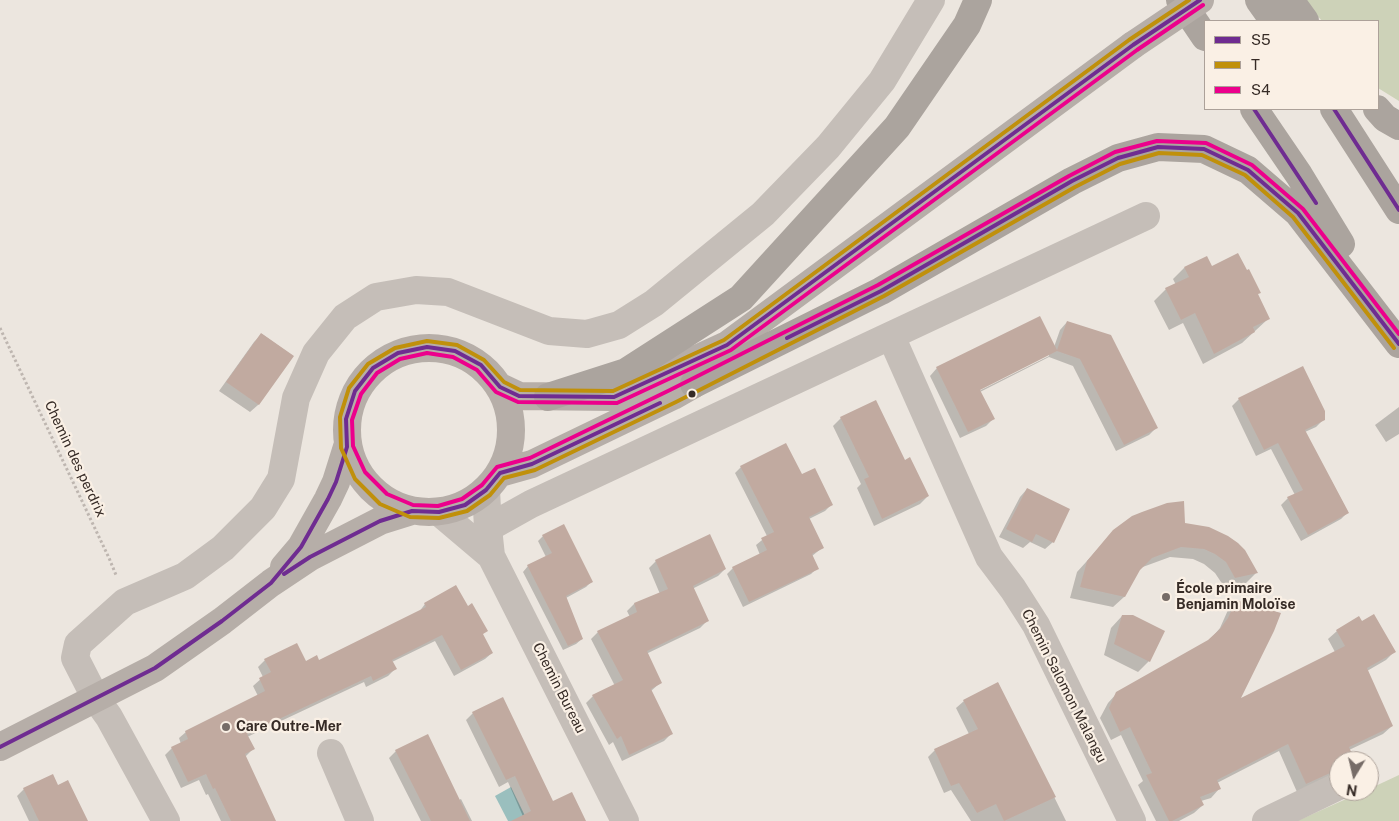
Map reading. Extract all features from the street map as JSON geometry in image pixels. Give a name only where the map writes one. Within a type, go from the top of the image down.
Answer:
[{"type":"highway","points":[[548,397],[626,372],[741,298],[897,127],[967,25],[978,0]]},
{"type":"highway","points":[[1180,0],[1204,36]]},
{"type":"highway","points":[[1259,0],[1273,20]]},
{"type":"highway","points":[[1290,0],[1303,20]]},
{"type":"highway","points":[[1255,110],[1299,175],[1399,339]]},
{"type":"highway","points":[[1335,110],[1399,210]]},
{"type":"highway","points":[[1378,110],[1385,118],[1399,126]]},
{"type":"highway","points":[[694,384],[881,291],[1072,181],[1118,158],[1158,147],[1204,149],[1248,170],[1298,213],[1399,344]]},
{"type":"main road","points":[[500,387],[519,396],[614,397],[727,345],[1133,45],[1200,0]]},
{"type":"main road","points":[[0,747],[155,668],[272,582],[310,557],[380,521],[412,511],[439,512],[465,505],[493,482],[673,396],[694,384],[727,345]]},
{"type":"main road","points":[[412,511],[383,499],[360,476],[348,447],[346,419],[355,391],[373,368],[398,353],[426,347],[455,351],[481,365],[500,387],[511,415],[511,445],[493,482]]},
{"type":"main road","points":[[272,582],[301,547],[336,482],[348,447]]},
{"type":"street","points":[[166,821],[96,699],[75,658],[78,644],[125,602],[186,576],[223,548],[263,508],[281,479],[296,398],[316,353],[345,317],[376,297],[416,290],[448,292],[548,331],[587,334],[620,325],[654,303],[763,214],[828,147],[882,81],[931,0]]},
{"type":"street","points":[[488,528],[531,504],[1146,216]]},
{"type":"street","name":"Chemin Salomon Malangu","points":[[890,336],[989,557],[1013,589],[1036,625],[1132,821]]},
{"type":"street","name":"Chemin Bureau","points":[[493,482],[488,528],[491,556],[625,821]]},
{"type":"street","name":"Chemin Bureau","points":[[439,512],[491,556]]},
{"type":"street","points":[[331,753],[360,821]]},
{"type":"street","points":[[1266,821],[1329,791]]},
{"type":"path","name":"Chemin des perdrix","points":[[0,328],[109,558],[125,602]]},
{"type":"green space","points":[[1304,0],[1399,0],[1399,101],[1379,89],[1379,20],[1321,20]]},
{"type":"green space","points":[[1399,775],[1399,821],[1297,821],[1342,801],[1379,801],[1379,784]]},
{"type":"water","points":[[511,787],[526,818],[521,821],[508,821],[495,796]]},
{"type":"building","points":[[1238,253],[1247,270],[1249,269],[1261,293],[1258,294],[1270,319],[1253,327],[1255,332],[1214,354],[1195,313],[1181,320],[1165,288],[1189,277],[1184,267],[1207,256],[1212,266]]},
{"type":"building","points":[[1040,316],[1057,350],[1067,321],[1111,335],[1158,428],[1124,445],[1080,359],[1057,351],[980,390],[995,419],[968,432],[936,367]]},
{"type":"building","points":[[261,333],[294,356],[259,405],[226,382]]},
{"type":"building","points":[[1303,366],[1325,411],[1325,420],[1305,430],[1349,513],[1308,535],[1287,497],[1303,490],[1278,443],[1264,450],[1238,398]]},
{"type":"building","points":[[876,400],[905,460],[910,457],[929,496],[882,519],[864,479],[869,477],[840,417]]},
{"type":"building","points":[[786,443],[802,474],[815,468],[833,505],[809,517],[824,548],[812,554],[819,569],[749,602],[732,567],[767,550],[761,538],[774,532],[740,466]]},
{"type":"building","points":[[1027,488],[1070,509],[1054,543],[1036,534],[1032,542],[1006,529]]},
{"type":"building","points":[[1184,501],[1185,523],[1209,527],[1228,536],[1245,550],[1258,573],[1235,578],[1226,562],[1215,554],[1204,549],[1181,547],[1152,558],[1140,570],[1125,597],[1080,587],[1087,561],[1113,530],[1132,516],[1167,503]]},
{"type":"building","points":[[564,524],[593,582],[566,596],[583,639],[568,646],[527,565],[552,553],[542,535]]},
{"type":"building","points":[[710,534],[726,569],[693,586],[709,621],[647,651],[662,683],[651,689],[673,734],[629,755],[621,736],[617,739],[592,695],[623,680],[597,631],[637,612],[634,603],[668,589],[655,560]]},
{"type":"building","points":[[456,585],[468,606],[472,603],[488,631],[483,634],[493,653],[461,670],[442,635],[392,660],[397,669],[373,681],[371,676],[247,734],[255,749],[245,754],[276,821],[231,821],[206,774],[188,782],[171,747],[188,739],[185,731],[265,691],[259,678],[271,672],[264,659],[297,643],[306,661],[317,655],[319,660],[426,607],[424,603]]},
{"type":"building","points":[[1236,600],[1281,613],[1241,698],[1345,646],[1336,630],[1359,616],[1362,621],[1374,614],[1396,652],[1367,668],[1393,726],[1349,747],[1351,751],[1329,751],[1329,774],[1306,784],[1288,744],[1217,780],[1221,789],[1200,797],[1204,805],[1169,821],[1146,775],[1152,773],[1130,727],[1120,732],[1109,708],[1116,692],[1208,640],[1228,618]]},
{"type":"building","points":[[1122,615],[1133,615],[1165,631],[1150,662],[1114,644]]},
{"type":"building","points":[[998,682],[1056,797],[1004,821],[996,804],[977,813],[959,783],[951,786],[934,749],[978,729],[963,700]]},
{"type":"building","points":[[503,697],[553,801],[572,792],[586,821],[511,821],[531,811],[515,776],[506,780],[472,712]]},
{"type":"building","points":[[428,734],[470,821],[431,821],[395,750]]},
{"type":"building","points":[[53,774],[58,785],[68,780],[88,821],[39,821],[23,788]]},
{"type":"transit line","name":"T","points":[[1189,0],[1129,40],[724,340],[613,391],[520,390],[504,382],[484,360],[457,345],[427,341],[395,348],[368,364],[349,388],[340,417],[341,448],[355,479],[380,504],[410,517],[439,518],[467,511],[490,495],[504,478],[535,470],[676,402],[884,296],[1075,187],[1120,164],[1159,153],[1202,155],[1245,175],[1293,217],[1394,348]]},
{"type":"transit line","name":"S5","points":[[0,747],[155,668],[222,621],[271,583],[301,547],[328,499],[336,482],[347,447],[346,419],[355,391],[373,368],[398,353],[427,347],[455,351],[481,365],[500,387],[519,396],[614,397],[727,345],[1133,45],[1200,0]]},
{"type":"transit line","name":"S4","points":[[1203,5],[1137,50],[731,350],[617,403],[518,402],[496,392],[477,370],[453,357],[427,353],[400,359],[377,373],[361,394],[352,420],[353,446],[365,472],[387,494],[413,505],[438,506],[462,499],[482,485],[497,467],[530,458],[878,285],[1069,176],[1115,152],[1157,141],[1206,143],[1252,165],[1303,209],[1399,334]]},
{"type":"transit line","name":"S5","points":[[1255,110],[1316,203]]},
{"type":"transit line","name":"S5","points":[[1335,110],[1399,210]]},
{"type":"transit line","name":"S5","points":[[787,338],[881,291],[1072,181],[1118,158],[1158,147],[1204,149],[1248,170],[1298,213],[1399,344]]},
{"type":"transit line","name":"S5","points":[[500,473],[532,464],[660,403]]},
{"type":"transit line","name":"S5","points":[[284,574],[310,557],[380,521],[412,511],[439,512],[465,505],[486,490],[500,473]]},
{"type":"place","name":"École primaire Benjamin Moloïse","points":[[1166,597]]},
{"type":"place","name":"Care Outre-Mer","points":[[226,727]]}]
